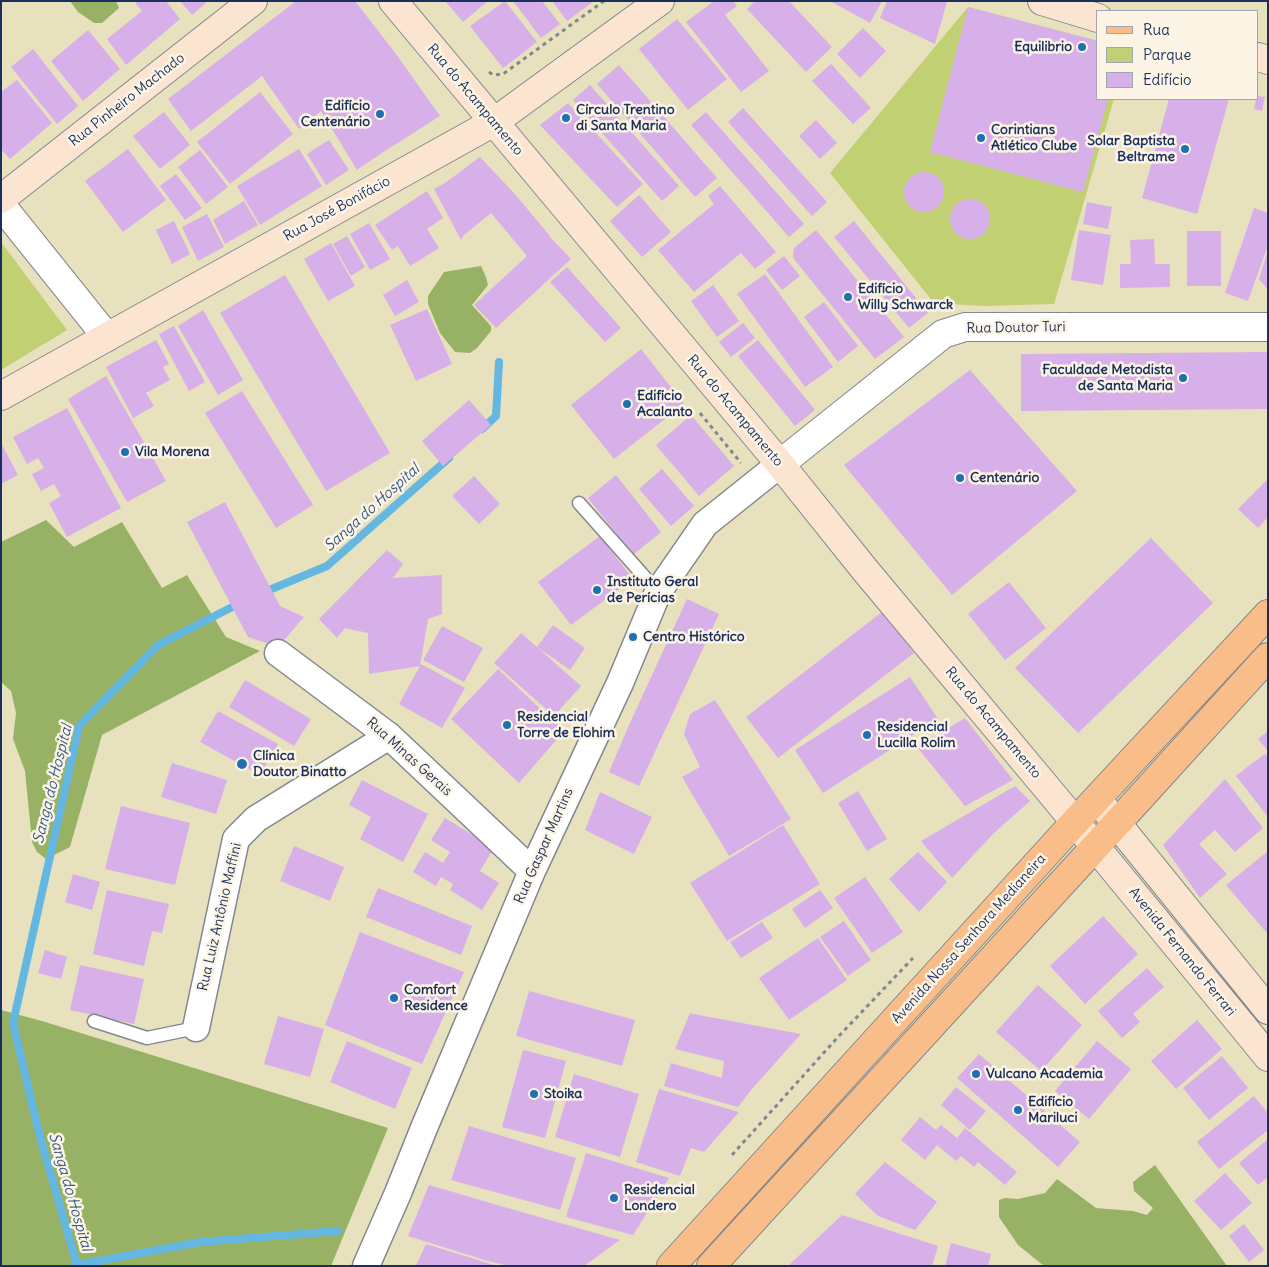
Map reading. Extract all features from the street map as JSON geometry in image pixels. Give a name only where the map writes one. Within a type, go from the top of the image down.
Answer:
[{"type":"main road","name":"Rua Pinheiro Machado","points":[[1,199],[254,1]]},
{"type":"main road","name":"Rua do Acampamento","points":[[393,1],[780,464],[865,570],[1095,847]]},
{"type":"main road","name":"Rua José Bonifácio","points":[[1,396],[494,122],[660,1]]},
{"type":"main road","points":[[1042,1],[1096,17]]},
{"type":"main road","name":"Avenida Nossa Senhora Medianeira","points":[[672,1266],[1075,822],[1268,614]]},
{"type":"main road","points":[[711,1266],[1268,657]]},
{"type":"main road","points":[[1097,799],[1268,1010]]},
{"type":"main road","name":"Avenida Fernando Ferrari","points":[[1095,847],[1268,1058]]},
{"type":"street","points":[[1,205],[107,338]]},
{"type":"street","name":"Rua Doutor Turi","points":[[780,464],[943,334],[965,327],[1268,327]]},
{"type":"street","name":"Rua Gaspar Martins","points":[[366,1266],[532,871],[620,684],[658,592],[705,524],[780,464]]},
{"type":"street","name":"Rua Minas Gerais","points":[[278,653],[389,736],[532,871]]},
{"type":"street","name":"Rua Luiz Antônio Maffini","points":[[196,1028],[236,839],[256,818],[389,736]]},
{"type":"lane","points":[[579,503],[658,592]]},
{"type":"lane","points":[[94,1021],[147,1038],[196,1028]]},
{"type":"path","points":[[493,75],[503,74],[604,1]]},
{"type":"path","points":[[732,1155],[838,1037],[918,952]]},
{"type":"green space","points":[[70,1],[116,1],[119,8],[102,23],[94,23],[78,12]]},
{"type":"green space","name":"Corintians Atlético Clube","points":[[968,7],[1096,40],[1096,100],[1114,100],[1054,304],[983,306],[934,303],[830,173]]},
{"type":"green space","points":[[1,242],[67,330],[1,370]]},
{"type":"green space","points":[[481,266],[488,285],[472,305],[491,326],[491,331],[477,348],[470,353],[455,352],[440,333],[428,304],[428,296],[444,272]]},
{"type":"green space","points":[[46,520],[74,547],[122,522],[162,588],[187,575],[226,637],[260,651],[102,735],[70,847],[46,859],[37,852],[32,842],[25,771],[13,739],[16,713],[11,691],[1,682],[1,542]]},
{"type":"green space","points":[[1,1010],[388,1128],[331,1266],[1,1266]]},
{"type":"green space","points":[[1155,1165],[1227,1266],[1044,1266],[1018,1245],[999,1217],[999,1200],[1005,1198],[1018,1199],[1045,1193],[1057,1179],[1096,1208],[1133,1211],[1147,1215],[1153,1208],[1134,1191],[1133,1182]]},
{"type":"building","points":[[134,1],[166,1],[180,19],[126,65],[107,39],[142,11]]},
{"type":"building","points":[[180,1],[208,1],[192,15]]},
{"type":"building","points":[[296,1],[355,1],[440,116],[357,170],[321,111],[299,129],[262,76],[191,131],[168,99]]},
{"type":"building","points":[[445,1],[488,1],[463,22]]},
{"type":"building","points":[[505,1],[537,42],[503,68],[470,26]]},
{"type":"building","points":[[513,1],[542,1],[560,24],[541,38]]},
{"type":"building","points":[[552,1],[594,1],[567,21]]},
{"type":"building","points":[[714,1],[733,1],[737,6],[725,15],[769,71],[741,92],[686,22]]},
{"type":"building","points":[[755,1],[789,1],[832,47],[806,72],[747,9]]},
{"type":"building","points":[[830,1],[882,1],[870,23]]},
{"type":"building","points":[[887,1],[947,2],[935,44],[880,18]]},
{"type":"building","points":[[968,7],[1096,40],[1096,100],[1108,100],[1083,192],[930,152]]},
{"type":"building","points":[[677,19],[727,79],[688,110],[639,49]]},
{"type":"building","points":[[863,28],[886,51],[860,78],[837,54]]},
{"type":"building","points":[[88,30],[120,69],[83,101],[51,61]]},
{"type":"building","points":[[33,49],[78,106],[57,124],[11,67]]},
{"type":"building","points":[[831,64],[871,108],[853,124],[812,81]]},
{"type":"building","points":[[619,65],[717,178],[695,197],[597,84]]},
{"type":"building","points":[[17,80],[52,123],[10,159],[1,149],[1,92]]},
{"type":"building","points":[[590,85],[679,186],[662,201],[573,100]]},
{"type":"building","points":[[260,92],[293,134],[230,184],[197,142]]},
{"type":"building","points":[[1259,96],[1265,97],[1262,111],[1254,109],[1256,100],[1259,100]]},
{"type":"building","name":"Solar Baptista Beltrame","points":[[1169,100],[1229,100],[1197,214],[1142,198]]},
{"type":"building","points":[[568,103],[643,184],[617,207],[540,125]]},
{"type":"building","points":[[743,108],[827,202],[812,216],[728,122]]},
{"type":"building","points":[[164,112],[190,145],[160,169],[133,136]]},
{"type":"building","points":[[706,112],[804,224],[789,237],[691,125]]},
{"type":"building","points":[[816,120],[837,143],[820,159],[799,136]]},
{"type":"building","points":[[329,140],[349,170],[326,185],[307,154]]},
{"type":"building","points":[[128,149],[166,200],[123,232],[85,181]]},
{"type":"building","points":[[299,149],[322,186],[260,225],[237,186]]},
{"type":"building","points":[[200,150],[228,187],[206,204],[178,167]]},
{"type":"building","points":[[480,157],[571,259],[496,328],[474,305],[527,256],[491,213],[464,235],[461,240],[434,189]]},
{"type":"building","points":[[928,172],[935,175],[941,181],[944,192],[943,200],[935,209],[928,212],[920,212],[913,209],[905,200],[904,188],[907,181],[916,173]]},
{"type":"building","points":[[176,174],[202,208],[185,220],[160,186]]},
{"type":"building","points":[[720,186],[776,252],[755,269],[741,253],[694,292],[658,250],[714,204],[708,196]]},
{"type":"building","points":[[427,191],[443,218],[427,229],[439,248],[410,266],[398,246],[392,250],[375,225]]},
{"type":"building","points":[[639,195],[671,232],[642,257],[610,221]]},
{"type":"building","points":[[974,199],[981,202],[987,208],[990,219],[989,227],[981,236],[974,239],[966,239],[959,236],[951,227],[950,215],[953,208],[962,200]]},
{"type":"building","points":[[244,201],[258,225],[225,244],[213,220]]},
{"type":"building","points":[[1087,202],[1112,207],[1108,229],[1083,224]]},
{"type":"building","points":[[1254,208],[1268,213],[1268,245],[1248,301],[1225,293]]},
{"type":"building","points":[[207,214],[224,247],[198,261],[182,227]]},
{"type":"building","points":[[174,221],[190,254],[172,264],[156,230]]},
{"type":"building","points":[[854,221],[928,313],[909,328],[834,237]]},
{"type":"building","points":[[369,223],[390,259],[370,270],[350,234]]},
{"type":"building","name":"Edifício Willy Schwarck","points":[[816,230],[904,337],[875,359],[793,258],[794,248]]},
{"type":"building","points":[[1079,230],[1111,235],[1103,285],[1071,280]]},
{"type":"building","points":[[1187,231],[1221,231],[1221,286],[1187,286]]},
{"type":"building","points":[[347,236],[365,267],[351,276],[333,244]]},
{"type":"building","points":[[1154,239],[1155,264],[1170,264],[1170,287],[1120,288],[1120,264],[1131,264],[1130,240]]},
{"type":"building","points":[[331,243],[355,286],[328,301],[304,259]]},
{"type":"building","points":[[1268,254],[1268,290],[1259,279]]},
{"type":"building","points":[[784,256],[800,276],[782,290],[766,270]]},
{"type":"building","points":[[567,267],[621,328],[605,342],[550,282]]},
{"type":"building","points":[[765,274],[833,367],[805,387],[737,294]]},
{"type":"building","points":[[285,275],[390,453],[326,491],[220,313]]},
{"type":"building","points":[[407,280],[419,302],[395,316],[383,295]]},
{"type":"building","points":[[713,285],[739,321],[717,337],[691,301]]},
{"type":"building","points":[[824,302],[858,346],[838,362],[804,317]]},
{"type":"building","points":[[427,309],[452,364],[416,381],[390,325]]},
{"type":"building","points":[[203,310],[243,380],[218,395],[178,326]]},
{"type":"building","points":[[743,323],[755,338],[731,357],[719,342]]},
{"type":"building","points":[[174,326],[205,382],[189,391],[159,334]]},
{"type":"building","points":[[156,340],[169,364],[163,367],[170,380],[146,393],[154,406],[133,418],[106,367]]},
{"type":"building","points":[[758,340],[815,410],[795,426],[738,356]]},
{"type":"building","name":"Edifício Acalanto","points":[[641,349],[684,404],[614,459],[571,405]]},
{"type":"building","points":[[1268,352],[1268,409],[1021,411],[1021,354]]},
{"type":"building","name":"Centenário","points":[[970,370],[1077,491],[952,595],[844,465]]},
{"type":"building","name":"Vila Morena","points":[[106,376],[166,481],[127,502],[68,399]]},
{"type":"building","points":[[242,391],[313,505],[276,528],[205,413]]},
{"type":"building","points":[[469,400],[491,425],[443,466],[422,441]]},
{"type":"building","points":[[67,408],[121,508],[67,537],[49,503],[61,496],[54,484],[41,491],[32,474],[44,468],[38,458],[27,464],[13,437]]},
{"type":"building","points":[[691,415],[734,466],[699,496],[656,445]]},
{"type":"building","points":[[1,443],[18,475],[1,484]]},
{"type":"building","points":[[662,469],[694,506],[671,526],[639,489]]},
{"type":"building","points":[[616,475],[661,532],[633,555],[588,498]]},
{"type":"building","points":[[474,476],[500,504],[479,524],[452,496]]},
{"type":"building","points":[[1268,479],[1268,517],[1258,528],[1238,509]]},
{"type":"building","points":[[225,502],[280,606],[304,617],[278,647],[248,637],[187,522]]},
{"type":"building","points":[[600,536],[633,579],[571,625],[538,582]]},
{"type":"building","points":[[1151,538],[1213,603],[1078,733],[1015,668]]},
{"type":"building","points":[[387,550],[403,564],[393,578],[442,575],[442,614],[428,619],[420,666],[369,674],[368,633],[345,628],[337,638],[319,619]]},
{"type":"building","points":[[1009,582],[1046,628],[1005,660],[968,614]]},
{"type":"building","points":[[687,599],[719,614],[639,786],[609,772]]},
{"type":"building","points":[[882,612],[914,653],[778,758],[746,717]]},
{"type":"building","points":[[553,625],[585,648],[570,670],[537,647]]},
{"type":"building","points":[[442,626],[483,648],[464,682],[423,660]]},
{"type":"building","points":[[521,633],[581,686],[554,716],[494,663]]},
{"type":"building","points":[[421,664],[465,688],[442,728],[399,704]]},
{"type":"building","name":"Residencial Torre de Elohim","points":[[498,669],[564,731],[519,783],[451,719]]},
{"type":"building","name":"Residencial Lucilla Rolim","points":[[910,677],[938,719],[823,793],[795,750]]},
{"type":"building","points":[[245,680],[311,719],[294,746],[229,707]]},
{"type":"building","points":[[715,700],[791,819],[729,856],[682,777],[700,767],[684,734],[690,714]]},
{"type":"building","points":[[218,711],[278,744],[260,775],[200,742]]},
{"type":"building","points":[[965,718],[1013,780],[965,806],[917,747]]},
{"type":"building","points":[[1268,731],[1268,751],[1258,739]]},
{"type":"building","points":[[1265,754],[1268,757],[1268,817],[1236,776]]},
{"type":"building","points":[[172,763],[227,780],[216,814],[161,797]]},
{"type":"building","points":[[1225,779],[1263,828],[1235,852],[1215,830],[1199,844],[1227,874],[1200,898],[1163,845]]},
{"type":"building","points":[[362,780],[428,814],[403,862],[360,839],[371,817],[349,805]]},
{"type":"building","points":[[1015,786],[1030,801],[993,834],[952,878],[921,841]]},
{"type":"building","points":[[858,791],[887,839],[867,851],[838,803]]},
{"type":"building","points":[[600,792],[652,817],[634,854],[585,830]]},
{"type":"building","points":[[121,806],[190,823],[175,885],[105,869]]},
{"type":"building","points":[[445,818],[494,848],[480,871],[499,883],[482,910],[450,890],[453,884],[441,877],[436,886],[413,872],[425,852],[443,863],[450,852],[431,840]]},
{"type":"building","points":[[783,825],[820,884],[727,941],[690,883]]},
{"type":"building","points":[[294,846],[344,867],[330,901],[280,881]]},
{"type":"building","points":[[1268,851],[1268,930],[1266,932],[1226,885]]},
{"type":"building","points":[[918,852],[947,882],[919,912],[889,879]]},
{"type":"building","points":[[73,874],[100,882],[92,910],[65,902]]},
{"type":"building","points":[[865,877],[903,932],[872,953],[834,898]]},
{"type":"building","points":[[378,888],[472,926],[461,955],[366,917]]},
{"type":"building","points":[[107,890],[169,904],[162,933],[152,931],[144,966],[93,954]]},
{"type":"building","points":[[820,890],[833,908],[805,928],[792,909]]},
{"type":"building","points":[[1103,916],[1138,954],[1085,1004],[1050,966]]},
{"type":"building","points":[[844,921],[871,960],[848,976],[820,937]]},
{"type":"building","points":[[762,922],[773,938],[741,958],[730,942]]},
{"type":"building","name":"Comfort Residence","points":[[360,932],[464,972],[422,1064],[325,1025]]},
{"type":"building","points":[[818,938],[847,980],[789,1020],[759,978]]},
{"type":"building","points":[[45,950],[67,957],[61,979],[38,973]]},
{"type":"building","points":[[80,965],[144,979],[134,1024],[70,1010]]},
{"type":"building","points":[[1147,968],[1164,987],[1133,1014],[1140,1022],[1122,1038],[1098,1011]]},
{"type":"building","points":[[1038,985],[1082,1025],[1041,1071],[996,1032]]},
{"type":"building","points":[[529,991],[635,1020],[622,1066],[516,1036]]},
{"type":"building","points":[[690,1013],[801,1034],[738,1107],[664,1086],[671,1063],[722,1078],[724,1061],[675,1049]]},
{"type":"building","points":[[278,1016],[324,1029],[310,1077],[264,1064]]},
{"type":"building","points":[[1197,1020],[1222,1049],[1176,1089],[1151,1061]]},
{"type":"building","points":[[347,1041],[412,1068],[395,1109],[330,1082]]},
{"type":"building","points":[[1097,1041],[1131,1069],[1089,1119],[1055,1091]]},
{"type":"building","name":"Stoika","points":[[523,1050],[566,1061],[545,1138],[502,1127]]},
{"type":"building","name":"Edifício Mariluci","points":[[979,1054],[1080,1142],[1058,1167],[957,1078]]},
{"type":"building","points":[[1222,1056],[1248,1088],[1209,1120],[1183,1088]]},
{"type":"building","points":[[574,1074],[639,1094],[620,1157],[555,1137]]},
{"type":"building","points":[[956,1087],[986,1111],[970,1130],[941,1105]]},
{"type":"building","points":[[659,1089],[739,1112],[704,1152],[691,1148],[680,1176],[636,1162]]},
{"type":"building","points":[[1254,1096],[1268,1113],[1268,1130],[1219,1169],[1197,1142]]},
{"type":"building","points":[[920,1117],[936,1130],[941,1125],[957,1138],[965,1128],[1017,1172],[1005,1185],[978,1162],[974,1167],[961,1156],[956,1161],[937,1145],[925,1160],[901,1140]]},
{"type":"building","points":[[469,1126],[576,1158],[560,1210],[451,1180]]},
{"type":"building","points":[[1268,1139],[1268,1177],[1258,1185],[1239,1163]]},
{"type":"building","name":"Residencial Londero","points":[[586,1153],[669,1178],[633,1235],[566,1217]]},
{"type":"building","points":[[885,1162],[937,1202],[915,1230],[878,1216],[855,1194]]},
{"type":"building","points":[[1225,1173],[1252,1203],[1221,1230],[1194,1201]]},
{"type":"building","points":[[429,1185],[620,1240],[584,1266],[509,1266],[488,1261],[408,1236]]},
{"type":"building","points":[[842,1215],[938,1246],[932,1266],[788,1266]]},
{"type":"building","points":[[1244,1224],[1264,1250],[1249,1262],[1229,1236]]},
{"type":"building","points":[[951,1243],[991,1254],[988,1266],[945,1266]]},
{"type":"building","points":[[426,1244],[494,1265],[416,1266]]},
{"type":"waterway","name":"Sanga do Hospital","points":[[482,429],[496,416],[499,362]]},
{"type":"waterway","name":"Sanga do Hospital","points":[[262,593],[327,566],[449,458]]},
{"type":"waterway","name":"Sanga do Hospital","points":[[76,1266],[40,1137],[13,1023],[79,726],[158,645],[240,603]]},
{"type":"waterway","name":"Sanga do Hospital","points":[[77,1265],[200,1242],[338,1231]]},
{"type":"place","name":"Equilibrio","points":[[1082,47]]},
{"type":"place","name":"Edifício Centenário","points":[[380,114]]},
{"type":"place","name":"Círculo Trentino di Santa Maria","points":[[566,118]]},
{"type":"place","name":"Corintians Atlético Clube","points":[[981,138]]},
{"type":"place","name":"Solar Baptista Beltrame","points":[[1185,149]]},
{"type":"place","name":"Edifício Willy Schwarck","points":[[848,297]]},
{"type":"place","name":"Faculdade Metodista de Santa Maria","points":[[1183,378]]},
{"type":"place","name":"Edifício Acalanto","points":[[627,404]]},
{"type":"place","name":"Vila Morena","points":[[125,452]]},
{"type":"place","name":"Centenário","points":[[960,478]]},
{"type":"place","name":"Instituto Geral de Perícias","points":[[597,590]]},
{"type":"place","name":"Centro Histórico","points":[[633,637]]},
{"type":"place","name":"Residencial Torre de Elohim","points":[[507,725]]},
{"type":"place","name":"Residencial Lucilla Rolim","points":[[867,735]]},
{"type":"place","name":"Clínica Doutor Binatto","points":[[242,764]]},
{"type":"place","name":"Comfort Residence","points":[[394,998]]},
{"type":"place","name":"Vulcano Academia","points":[[976,1074]]},
{"type":"place","name":"Stoika","points":[[534,1094]]},
{"type":"place","name":"Edifício Mariluci","points":[[1018,1110]]},
{"type":"place","name":"Residencial Londero","points":[[614,1198]]}]
